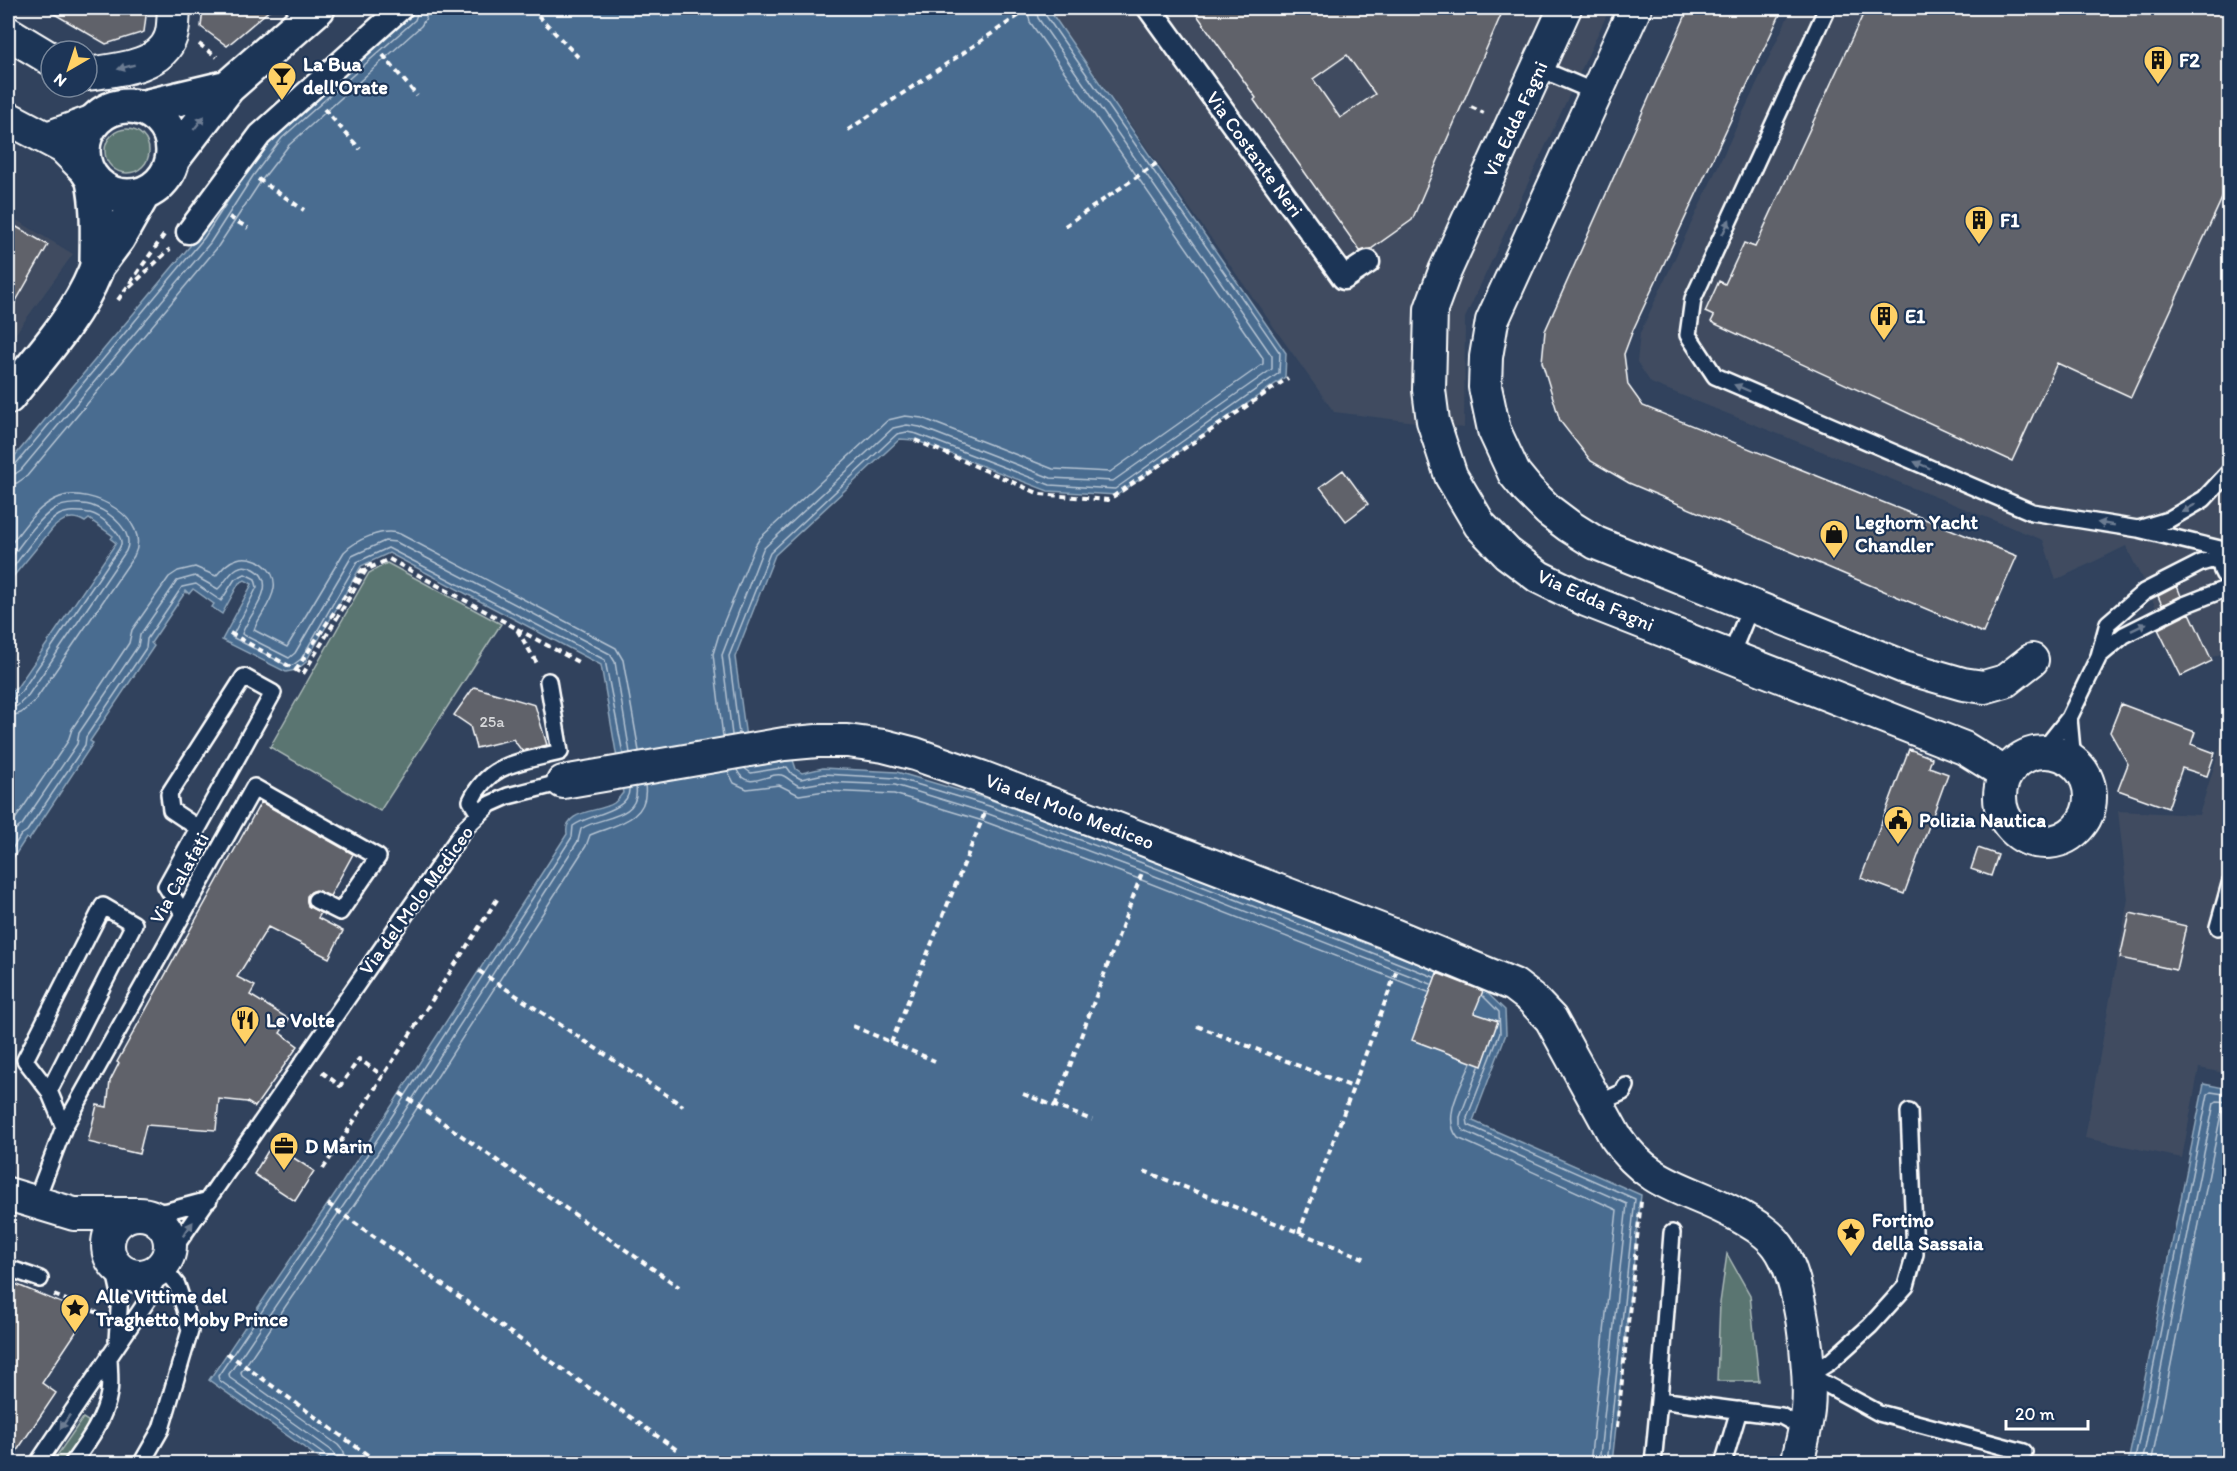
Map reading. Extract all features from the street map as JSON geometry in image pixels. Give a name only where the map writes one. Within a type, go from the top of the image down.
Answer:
[{"type":"main road","points":[[140,108],[226,75],[318,8]]},
{"type":"main road","points":[[10,402],[72,315],[92,280],[97,266],[118,238],[144,194],[162,181],[172,160],[226,75]]},
{"type":"main road","points":[[97,266],[97,199],[83,157],[83,142],[94,121],[115,108],[128,106],[151,113],[166,127],[172,144],[172,160]]},
{"type":"main road","points":[[90,176],[105,191],[122,196],[144,194]]},
{"type":"street","points":[[99,72],[128,68],[162,52],[171,35],[174,8]]},
{"type":"street","points":[[188,232],[260,135],[401,8]]},
{"type":"street","name":"Via Costante Neri","points":[[1149,8],[1344,278],[1368,262]]},
{"type":"street","name":"Via Edda Fagni","points":[[1565,8],[1445,271],[1431,309],[1429,390],[1432,421],[1451,476],[1480,525],[1507,553],[1539,577],[1587,600],[1964,748],[2006,774]]},
{"type":"street","points":[[1635,8],[1492,321],[1486,357],[1485,387],[1494,430],[1514,473],[1549,511],[1596,543],[1904,667],[1963,684],[1984,687],[2005,681],[2032,660]]},
{"type":"street","points":[[8,33],[39,52]]},
{"type":"street","points":[[8,118],[63,147],[90,176]]},
{"type":"street","points":[[48,138],[94,121]]},
{"type":"street","name":"Via del Molo Mediceo","points":[[563,782],[784,744],[847,741],[884,746],[915,754],[981,777],[1505,980],[1524,992],[1551,1019],[1624,1149],[1646,1171],[1661,1181],[1738,1215],[1769,1235],[1789,1263],[1809,1375],[1808,1409],[1797,1464]]},
{"type":"street","points":[[2042,752],[2053,753],[2073,761],[2086,779],[2089,789],[2088,810],[2077,829],[2069,836],[2048,842],[2027,838],[2010,825],[2001,805],[2002,784],[2006,774],[2022,759],[2042,752]]},
{"type":"street","points":[[21,1198],[74,1214],[140,1214],[158,1221],[165,1228],[169,1237],[170,1247],[165,1261],[155,1272],[135,1276],[126,1273],[117,1266],[110,1251],[74,1214]]},
{"type":"street","points":[[110,1251],[110,1234],[115,1226],[122,1220],[140,1214]]},
{"type":"lane","points":[[1827,8],[1693,299],[1688,335],[1715,376],[2032,512],[2138,529],[2225,551]]},
{"type":"lane","points":[[1539,68],[1597,93]]},
{"type":"lane","points":[[2138,529],[2168,520],[2204,499],[2229,471]]},
{"type":"lane","points":[[2225,551],[2221,571],[2229,581]]},
{"type":"lane","points":[[2042,752],[2068,718],[2099,656],[2108,623],[2144,592],[2225,551]]},
{"type":"lane","points":[[2099,656],[2124,635],[2184,605],[2229,587]]},
{"type":"lane","points":[[1730,657],[1751,606]]},
{"type":"lane","points":[[183,913],[166,886],[273,693],[244,677],[170,795],[171,810],[198,828]]},
{"type":"lane","points":[[479,814],[471,801],[477,788],[500,768],[560,752],[549,681]]},
{"type":"lane","points":[[2068,718],[2073,761]]},
{"type":"lane","name":"Via del Molo Mediceo","points":[[37,1464],[117,1342],[149,1298],[165,1261],[455,841],[490,804],[508,796],[563,782]]},
{"type":"lane","name":"Via Calafati","points":[[21,1198],[64,1127],[254,787],[378,857],[340,912],[316,900]]},
{"type":"lane","points":[[2218,927],[2229,884]]},
{"type":"lane","points":[[50,1092],[134,924],[103,906],[25,1060],[50,1092],[64,1127]]},
{"type":"lane","points":[[1597,1104],[1623,1092],[1626,1086]]},
{"type":"lane","points":[[1909,1112],[1915,1254],[1906,1286],[1870,1326],[1830,1362],[1809,1375],[1879,1413],[2024,1452]]},
{"type":"lane","points":[[140,1214],[168,1211],[209,1200]]},
{"type":"lane","points":[[1653,1464],[1672,1233]]},
{"type":"lane","name":"Via del Molo Mediceo","points":[[110,1251],[120,1294],[117,1342]]},
{"type":"lane","points":[[141,1464],[161,1429],[190,1331],[177,1285],[165,1261]]},
{"type":"lane","points":[[8,1268],[40,1278]]},
{"type":"lane","name":"Via del Molo Mediceo","points":[[72,1464],[90,1438],[106,1404],[109,1393],[109,1356]]},
{"type":"lane","points":[[1659,1400],[1781,1416],[1805,1429]]},
{"type":"lane","points":[[1723,1464],[1739,1410]]},
{"type":"path","points":[[531,8],[578,57]]},
{"type":"path","points":[[848,130],[1029,8]]},
{"type":"path","points":[[193,40],[226,75]]},
{"type":"path","points":[[378,49],[417,96]]},
{"type":"path","points":[[319,103],[360,149]]},
{"type":"path","points":[[1065,226],[1157,163]]},
{"type":"path","points":[[251,174],[304,210]]},
{"type":"path","points":[[123,293],[188,232]]},
{"type":"path","points":[[915,440],[1040,494],[1108,500],[1288,378]]},
{"type":"path","points":[[8,434],[10,402]]},
{"type":"path","points":[[296,670],[364,567],[389,558],[580,663]]},
{"type":"path","points":[[230,633],[303,674],[366,570],[389,559],[516,628],[549,681]]},
{"type":"path","points":[[891,1042],[991,800]]},
{"type":"path","points":[[1055,1106],[1143,869]]},
{"type":"path","points":[[324,1169],[498,898]]},
{"type":"path","points":[[1299,1233],[1401,958]]},
{"type":"path","points":[[479,971],[683,1106]]},
{"type":"path","points":[[853,1026],[935,1061]]},
{"type":"path","points":[[1197,1026],[1353,1087]]},
{"type":"path","points":[[325,1067],[321,1073],[340,1086],[359,1059],[383,1076]]},
{"type":"path","points":[[400,1094],[679,1287]]},
{"type":"path","points":[[1023,1095],[1092,1120]]},
{"type":"path","points":[[1144,1171],[1366,1259]]},
{"type":"path","points":[[1617,1427],[1641,1200]]},
{"type":"path","points":[[328,1203],[677,1450]]},
{"type":"path","points":[[67,1300],[98,1312]]},
{"type":"path","points":[[226,1353],[381,1464]]},
{"type":"shaded area","points":[[1048,8],[1610,8],[1465,318],[1464,428],[1334,412]]},
{"type":"shaded area","points":[[1792,8],[2229,8],[2229,688],[2226,652],[2185,667],[2126,546],[2056,580],[2043,540],[1651,383],[1637,362],[1640,333]]},
{"type":"shaded area","points":[[8,215],[73,254],[8,344]]},
{"type":"shaded area","points":[[2229,718],[2229,1074],[2199,1068],[2182,1158],[2085,1138],[2128,899],[2118,811],[2199,815]]},
{"type":"green space","points":[[127,129],[136,130],[143,135],[148,142],[148,160],[143,167],[136,172],[127,173],[118,172],[111,167],[106,160],[105,151],[106,142],[111,135],[118,130]]},
{"type":"green space","points":[[387,563],[501,624],[380,811],[270,747],[369,573]]},
{"type":"green space","points":[[1727,1254],[1750,1295],[1759,1381],[1717,1381],[1720,1303]]},
{"type":"green space","points":[[83,1418],[88,1421],[86,1431],[63,1463],[51,1464]]},
{"type":"water","points":[[408,8],[1048,8],[1286,353],[1285,377],[1117,495],[1048,491],[915,440],[900,439],[775,555],[735,657],[750,767],[793,760],[796,769],[802,773],[823,768],[897,772],[991,800],[1483,989],[1505,1010],[1506,1034],[1473,1121],[1641,1195],[1612,1463],[326,1463],[209,1380],[342,1183],[567,834],[567,826],[571,820],[583,813],[614,803],[623,793],[601,665],[389,553],[361,566],[305,663],[296,670],[286,672],[222,640],[252,584],[245,580],[239,583],[222,614],[212,607],[214,604],[193,589],[189,594],[186,591],[151,643],[154,646],[90,741],[93,743],[29,840],[26,838],[8,866],[8,698],[116,543],[111,539],[113,536],[89,519],[85,522],[76,518],[68,519],[53,528],[8,583],[8,464],[200,234],[272,129]]},
{"type":"water","points":[[2204,1084],[2229,1089],[2229,1463],[2128,1463]]},
{"type":"building","points":[[44,8],[147,8],[144,32],[106,44]]},
{"type":"building","points":[[203,8],[272,8],[227,46],[201,27]]},
{"type":"building","points":[[1192,8],[1504,8],[1412,220],[1371,249],[1360,251],[1254,100],[1256,98]],"holes":[[[1347,55],[1375,94],[1340,118],[1313,79]]]},
{"type":"building","points":[[1689,8],[1783,8],[1633,330],[1624,354],[1628,385],[1643,406],[2017,556],[1983,633],[1629,483],[1591,461],[1560,421],[1542,362],[1545,331]]},
{"type":"building","points":[[1866,8],[2229,8],[2229,183],[2131,397],[2057,363],[2012,461],[1711,322],[1714,316],[1705,312],[1719,281],[1725,284],[1744,243],[1755,247]]},
{"type":"building","points":[[8,222],[48,245],[8,315]]},
{"type":"building","points":[[1343,470],[1368,504],[1346,521],[1320,487]]},
{"type":"building","points":[[2177,586],[2181,596],[2162,605],[2158,596]]},
{"type":"building","points":[[2190,613],[2212,661],[2181,676],[2158,629]]},
{"type":"building","points":[[474,687],[535,705],[547,745],[522,751],[513,739],[476,748],[470,726],[454,715]]},
{"type":"building","points":[[2121,704],[2195,732],[2191,744],[2215,753],[2207,776],[2182,768],[2168,808],[2118,790],[2128,764],[2110,732]]},
{"type":"building","name":"Polizia Nautica","points":[[1909,749],[1932,758],[1929,767],[1948,774],[1904,894],[1861,878]]},
{"type":"building","points":[[261,802],[353,854],[330,896],[316,890],[307,896],[308,906],[321,913],[318,918],[343,931],[329,958],[268,927],[237,977],[255,986],[250,995],[289,1019],[280,1033],[298,1046],[255,1107],[247,1102],[219,1099],[216,1130],[146,1125],[139,1154],[88,1142],[97,1105],[107,1107],[110,1081],[119,1063],[117,1062]]},
{"type":"building","points":[[1978,848],[1998,855],[1991,876],[1971,869]]},
{"type":"building","points":[[2130,913],[2186,926],[2176,970],[2120,958]]},
{"type":"building","points":[[1437,973],[1483,991],[1474,1013],[1498,1021],[1482,1066],[1412,1040]]},
{"type":"building","name":"D Marin","points":[[272,1144],[314,1171],[295,1201],[254,1174]]},
{"type":"building","points":[[8,1281],[88,1314],[42,1383],[56,1393],[8,1464]]},
{"type":"place","name":"F2","points":[[2158,86]]},
{"type":"place","name":"La Bua dell'Orate","points":[[282,102]]},
{"type":"place","name":"F1","points":[[1979,246]]},
{"type":"place","name":"E1","points":[[1884,342]]},
{"type":"place","name":"Leghorn Yacht Chandler","points":[[1834,560]]},
{"type":"place","name":"Polizia Nautica","points":[[1898,846]]},
{"type":"place","name":"Le Volte","points":[[245,1046]]},
{"type":"place","name":"D Marin","points":[[284,1172]]},
{"type":"place","name":"Fortino della Sassaia","points":[[1851,1258]]},
{"type":"place","name":"Alle Vittime del Traghetto Moby Prince","points":[[75,1334]]}]
